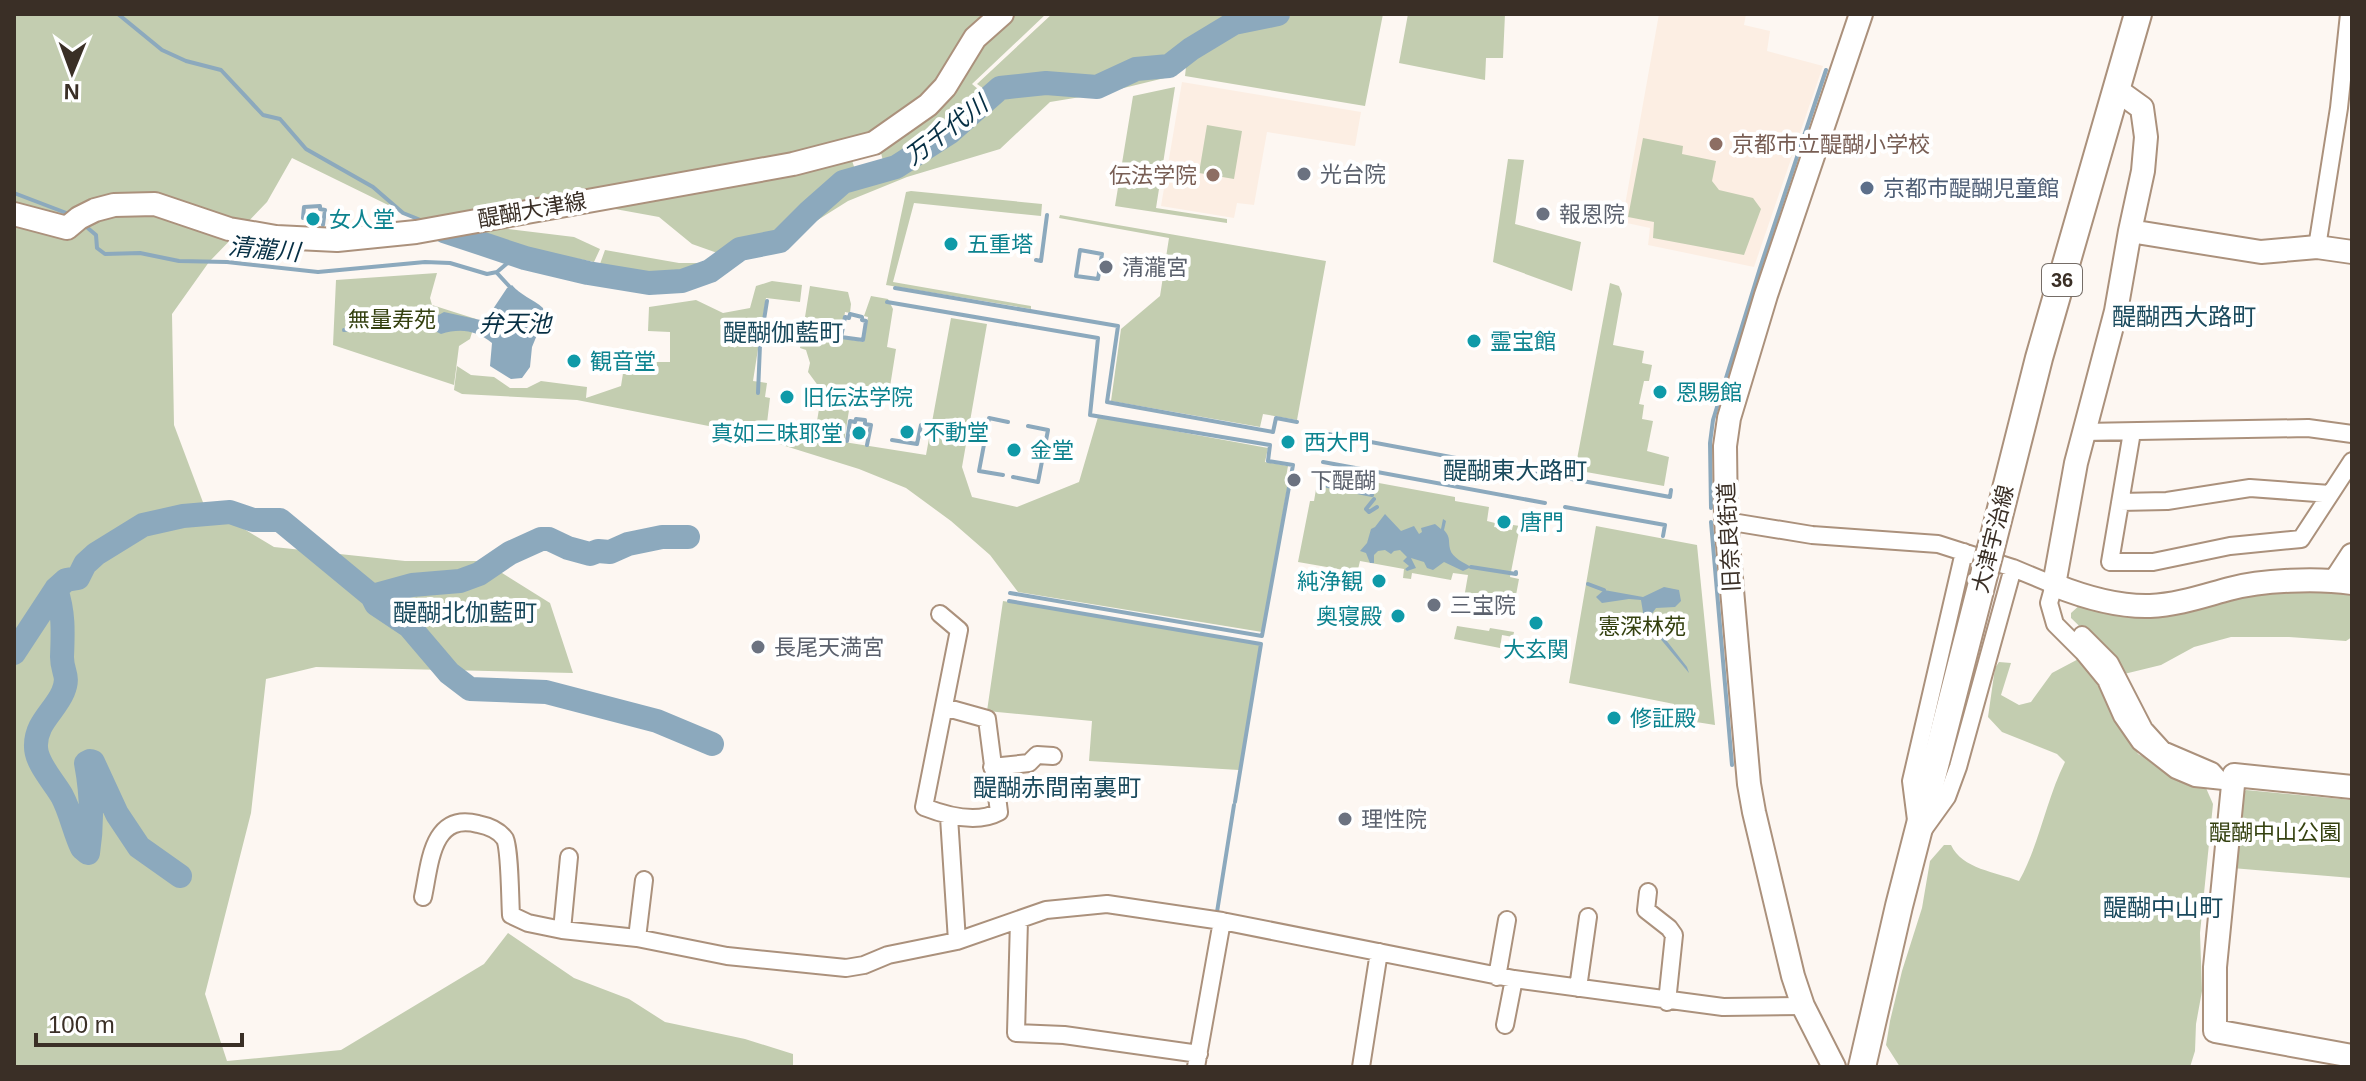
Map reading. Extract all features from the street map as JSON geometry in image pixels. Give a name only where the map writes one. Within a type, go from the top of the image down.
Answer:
[{"type":"main road","name":"大津宇治線","points":[[1862,1067],[2039,358],[2138,14]]},
{"type":"street","name":"醍醐大津線","points":[[14,214],[67,228],[95,210],[114,205],[155,204],[229,229],[276,237],[337,240],[416,232],[793,164],[874,143],[928,105],[945,87],[975,38],[1002,14]]},
{"type":"street","name":"旧奈良街道","points":[[1834,1067],[1803,1006],[1768,875],[1749,784],[1726,521],[1725,446],[1729,418],[1766,295],[1861,14]]},
{"type":"street","points":[[2317,247],[2346,109],[2349,14]]},
{"type":"street","points":[[2117,90],[2142,108],[2146,137],[2143,171],[2116,311],[2083,432],[2049,610],[2060,614],[2110,663],[2144,729],[2163,750],[2212,771],[2226,781]]},
{"type":"street","points":[[2130,231],[2261,252],[2317,247],[2352,252]]},
{"type":"street","points":[[2083,432],[2308,428],[2352,434]]},
{"type":"street","points":[[2132,432],[2110,562],[2153,562],[2230,546],[2301,539],[2352,461]]},
{"type":"street","points":[[2120,502],[2167,501],[2250,488],[2330,494]]},
{"type":"street","points":[[1726,521],[1812,535],[1938,544],[2013,568],[2077,594],[2114,603],[2149,606],[2186,602],[2232,588],[2292,582],[2344,582],[2352,555]]},
{"type":"street","points":[[1917,837],[1911,781],[1964,552]]},
{"type":"street","points":[[1917,837],[1947,797],[1953,782],[2013,568]]},
{"type":"street","points":[[940,614],[959,630],[924,807],[949,817],[965,815],[986,819],[999,812],[987,719],[944,707]]},
{"type":"street","points":[[992,767],[1029,763],[1037,755],[1053,756]]},
{"type":"street","points":[[2351,1053],[2215,1031],[2215,967],[2226,781],[2234,775],[2352,787]]},
{"type":"street","points":[[949,817],[957,941]]},
{"type":"street","points":[[423,897],[433,849],[439,836],[456,823],[476,823],[494,830],[507,843],[511,915],[518,921],[562,930],[637,938],[727,956],[846,968],[864,965],[888,955],[957,941],[1064,907],[1107,904],[1222,921],[1505,978],[1667,1002],[1723,1007],[1803,1006]]},
{"type":"street","points":[[562,930],[569,857]]},
{"type":"street","points":[[637,938],[644,880]]},
{"type":"street","points":[[1648,892],[1646,910],[1674,935],[1667,1002]]},
{"type":"street","points":[[1578,988],[1588,917]]},
{"type":"street","points":[[1019,920],[1016,1033],[1064,1035],[1198,1061],[1222,921]]},
{"type":"street","points":[[1505,1025],[1507,920]]},
{"type":"street","points":[[1361,1067],[1379,952]]},
{"type":"shaded area","name":"京都市立醍醐小学校","points":[[1659,14],[1746,14],[1744,25],[1770,31],[1767,51],[1823,66],[1754,267],[1648,245],[1650,228],[1622,222]]},
{"type":"shaded area","name":"伝法学院","points":[[1182,82],[1361,112],[1355,146],[1267,132],[1254,205],[1237,203],[1234,218],[1161,206]]},
{"type":"green space","points":[[14,14],[993,14],[941,84],[871,138],[431,226],[292,158],[267,202],[209,262],[172,314],[174,425],[204,505],[274,547],[405,561],[483,561],[550,603],[573,673],[316,667],[266,679],[251,813],[205,994],[227,1061],[341,1050],[484,964],[508,933],[574,978],[629,999],[665,1022],[745,1039],[793,1054],[793,1067],[14,1067]]},
{"type":"green space","points":[[1011,14],[1046,14],[972,84],[985,95],[924,146],[884,165],[880,149]]},
{"type":"green space","points":[[1052,14],[1227,14],[1229,20],[1166,61],[1136,64],[1097,82],[1046,79],[999,87],[990,93],[977,84]]},
{"type":"green space","points":[[1286,14],[1383,14],[1365,106],[1185,76],[1187,58],[1224,35],[1281,22]]},
{"type":"green space","points":[[1408,14],[1505,14],[1503,58],[1486,58],[1485,80],[1399,63]]},
{"type":"green space","points":[[1179,62],[1177,75],[1050,102],[1000,149],[907,177],[848,201],[789,238],[845,188],[899,169],[952,134],[1001,92],[1046,85],[1098,89],[1137,72],[1169,69]]},
{"type":"green space","points":[[1175,87],[1156,208],[1227,219],[1227,223],[1115,206],[1133,96]]},
{"type":"green space","points":[[1207,125],[1242,131],[1234,179],[1199,173]]},
{"type":"green space","points":[[1643,138],[1683,146],[1682,154],[1716,161],[1712,181],[1719,190],[1753,198],[1761,209],[1744,255],[1653,238],[1654,222],[1628,217]]},
{"type":"green space","points":[[851,157],[855,170],[841,176],[778,237],[738,244],[723,255],[692,244],[659,217],[604,207]]},
{"type":"green space","points":[[1508,159],[1524,160],[1515,224],[1581,242],[1572,291],[1493,262]]},
{"type":"green space","points":[[906,192],[1042,204],[1041,216],[914,203],[893,282],[1031,306],[1031,309],[886,285]]},
{"type":"green space","points":[[1060,215],[1326,261],[1297,420],[1263,414],[1260,427],[1111,401],[1121,329],[1160,296],[1169,238],[1059,218]]},
{"type":"green space","points":[[492,227],[574,237],[600,249],[594,262],[519,247],[464,228]]},
{"type":"green space","points":[[605,250],[679,263],[710,263],[710,266],[680,272],[642,272],[600,264]]},
{"type":"green space","name":"無量寿苑","points":[[437,273],[430,298],[432,305],[476,319],[470,339],[459,346],[454,385],[333,345],[336,280]]},
{"type":"green space","points":[[772,281],[802,285],[800,302],[766,298],[753,381],[767,383],[765,397],[770,398],[767,423],[803,429],[817,421],[822,391],[808,372],[810,363],[806,350],[800,348],[810,286],[848,292],[850,313],[845,312],[841,338],[864,342],[868,317],[864,316],[871,296],[888,299],[893,309],[887,347],[896,349],[889,393],[868,397],[866,406],[850,404],[844,442],[926,455],[951,318],[987,324],[962,467],[972,497],[1017,507],[1079,482],[1098,417],[1268,448],[1265,462],[1288,466],[1286,477],[1289,478],[1262,632],[1018,592],[990,555],[906,488],[859,469],[744,433],[577,400],[462,394],[454,390],[457,366],[471,375],[494,377],[510,388],[527,388],[541,381],[587,387],[586,398],[621,386],[624,367],[644,362],[670,362],[670,332],[648,331],[649,307],[696,300],[723,313],[750,308],[756,286]]},
{"type":"green space","points":[[1610,283],[1619,286],[1622,294],[1613,345],[1644,351],[1642,363],[1652,365],[1649,381],[1644,381],[1639,404],[1644,405],[1642,419],[1653,421],[1647,451],[1669,457],[1664,486],[1575,470]]},
{"type":"green space","points":[[1319,472],[1455,497],[1455,501],[1489,507],[1487,521],[1495,523],[1494,527],[1512,530],[1513,525],[1520,526],[1510,577],[1519,579],[1513,611],[1495,608],[1495,603],[1464,598],[1468,575],[1453,573],[1451,580],[1412,573],[1411,579],[1403,578],[1404,569],[1360,561],[1355,582],[1343,579],[1344,570],[1298,562]]},
{"type":"green space","name":"憲深林苑","points":[[1596,526],[1697,545],[1715,725],[1677,719],[1674,704],[1569,683]]},
{"type":"green space","points":[[2298,588],[2352,593],[2352,637],[2346,641],[2231,637],[2194,647],[2161,665],[2120,675],[2101,647],[2071,618],[2071,613],[2081,604]]},
{"type":"green space","points":[[1003,601],[1260,645],[1239,770],[1089,761],[1092,721],[987,711]]},
{"type":"green space","points":[[1457,626],[1514,632],[1513,637],[1502,635],[1500,648],[1454,639]]},
{"type":"green space","points":[[2086,655],[2138,754],[2206,788],[2213,804],[2200,933],[2202,991],[2195,1051],[2190,1067],[1900,1067],[1886,1045],[1902,971],[1922,908],[1930,861],[1944,845],[1951,845],[1971,865],[2019,881],[2065,762],[2057,754],[2002,732],[1988,717],[1995,668],[1999,662],[2011,663],[2001,695],[2019,705],[2031,702],[2052,673]]},
{"type":"green space","name":"醍醐中山公園","points":[[2246,790],[2352,800],[2352,878],[2232,868],[2240,796]]},
{"type":"water","name":"弁天池","points":[[512,285],[543,308],[544,318],[532,347],[530,367],[522,378],[511,379],[490,366],[492,343],[480,335],[468,331],[441,334],[433,330],[435,317],[444,312],[485,321]]},
{"type":"water","points":[[1385,514],[1401,531],[1414,526],[1419,534],[1421,528],[1435,524],[1441,529],[1443,519],[1446,521],[1444,530],[1451,552],[1471,567],[1463,571],[1444,562],[1433,570],[1427,568],[1424,562],[1411,558],[1416,568],[1407,571],[1405,569],[1409,566],[1403,561],[1407,557],[1400,550],[1391,554],[1385,550],[1378,551],[1374,555],[1374,563],[1370,563],[1366,553],[1360,551],[1367,543],[1371,529]]},
{"type":"water","points":[[1664,587],[1679,590],[1681,601],[1675,607],[1656,608],[1651,615],[1652,622],[1689,673],[1658,636],[1646,631],[1641,600],[1602,603],[1596,597],[1604,590],[1643,597]]},
{"type":"waterway","points":[[118,14],[162,50],[186,61],[221,70],[263,115],[280,119],[306,149],[373,187],[403,213],[423,221]]},
{"type":"waterway","name":"万千代川","points":[[444,231],[525,258],[588,273],[649,283],[682,281],[710,271],[740,249],[780,241],[843,182],[896,167],[949,133],[1000,88],[1046,83],[1097,87],[1136,69],[1169,66],[1234,23],[1278,14]]},
{"type":"waterway","points":[[1711,508],[1710,443],[1713,420],[1826,70]]},
{"type":"waterway","name":"清瀧川","points":[[14,193],[69,214]]},
{"type":"waterway","points":[[303,218],[304,207],[320,206],[325,210],[323,225]]},
{"type":"waterway","points":[[1036,260],[1041,261],[1047,215]]},
{"type":"waterway","name":"清瀧川","points":[[83,224],[96,235],[97,248],[105,254],[140,253],[179,261],[227,262],[318,272],[425,262],[450,263],[487,274],[497,272],[517,255]]},
{"type":"waterway","points":[[1080,250],[1102,254],[1098,279],[1076,276],[1080,250]]},
{"type":"waterway","points":[[497,273],[509,286]]},
{"type":"waterway","points":[[895,288],[1118,326],[1107,402],[1273,432],[1276,418],[1297,422]]},
{"type":"waterway","points":[[758,393],[760,345],[767,301]]},
{"type":"waterway","points":[[887,302],[1098,338],[1090,415],[1270,445],[1268,461],[1293,465],[1262,636],[1010,593]]},
{"type":"waterway","points":[[850,314],[866,321],[863,340],[841,337],[845,317],[849,318],[850,314]]},
{"type":"waterway","points":[[344,330],[429,323]]},
{"type":"waterway","points":[[1003,475],[979,471],[989,418],[1008,422]]},
{"type":"waterway","points":[[847,441],[850,421],[865,420],[865,424],[871,425],[867,445]]},
{"type":"waterway","points":[[892,440],[917,444],[921,425]]},
{"type":"waterway","points":[[1013,477],[1038,482],[1048,430],[1028,426]]},
{"type":"waterway","points":[[1328,434],[1553,476]]},
{"type":"waterway","points":[[1323,462],[1545,503]]},
{"type":"waterway","points":[[1566,478],[1670,497],[1671,490]]},
{"type":"waterway","points":[[1318,484],[1372,495]]},
{"type":"waterway","points":[[1374,499],[1366,509],[1369,512],[1377,507]]},
{"type":"waterway","points":[[1565,507],[1665,525],[1663,536]]},
{"type":"waterway","points":[[14,653],[56,589],[66,580],[78,578],[85,564],[96,554],[143,525],[183,516],[230,512],[253,520],[280,520],[372,596],[376,604],[409,626],[449,673],[470,689],[546,692],[657,721],[712,744]]},
{"type":"waterway","points":[[1711,522],[1732,765]]},
{"type":"waterway","points":[[372,596],[412,585],[460,581],[479,574],[510,553],[541,539],[590,554],[610,552],[628,544],[662,537],[688,537]]},
{"type":"waterway","points":[[1471,567],[1516,572]]},
{"type":"waterway","points":[[1588,584],[1604,590]]},
{"type":"waterway","points":[[56,589],[62,614],[62,662],[66,682],[60,699],[39,731],[36,747],[39,759],[62,796],[82,848],[88,853],[91,808],[86,763],[90,761],[117,814],[139,847],[180,876]]},
{"type":"waterway","points":[[1009,601],[1261,644],[1235,802]]},
{"type":"waterway","points":[[1217,912],[1234,805]]},
{"type":"place","name":"京都市立醍醐小学校","points":[[1716,144]]},
{"type":"place","name":"光台院","points":[[1304,174]]},
{"type":"place","name":"伝法学院","points":[[1213,175]]},
{"type":"place","name":"京都市醍醐児童館","points":[[1867,188]]},
{"type":"place","name":"報恩院","points":[[1543,214]]},
{"type":"place","name":"女人堂","points":[[313,219]]},
{"type":"place","name":"五重塔","points":[[951,244]]},
{"type":"place","name":"清瀧宮","points":[[1106,267]]},
{"type":"place","name":"霊宝館","points":[[1474,341]]},
{"type":"place","name":"観音堂","points":[[574,361]]},
{"type":"place","name":"恩賜館","points":[[1660,392]]},
{"type":"place","name":"旧伝法学院","points":[[787,397]]},
{"type":"place","name":"不動堂","points":[[907,432]]},
{"type":"place","name":"真如三昧耶堂","points":[[859,433]]},
{"type":"place","name":"西大門","points":[[1288,442]]},
{"type":"place","name":"金堂","points":[[1014,450]]},
{"type":"place","name":"下醍醐","points":[[1294,480]]},
{"type":"place","name":"唐門","points":[[1504,522]]},
{"type":"place","name":"純浄観","points":[[1379,581]]},
{"type":"place","name":"三宝院","points":[[1434,605]]},
{"type":"place","name":"奥寝殿","points":[[1398,616]]},
{"type":"place","name":"大玄関","points":[[1536,623]]},
{"type":"place","name":"長尾天満宮","points":[[758,647]]},
{"type":"place","name":"修証殿","points":[[1614,718]]},
{"type":"place","name":"理性院","points":[[1345,819]]},
{"type":"district","name":"醍醐西大路町","points":[[2184,316]]},
{"type":"district","name":"醍醐伽藍町","points":[[783,332]]},
{"type":"district","name":"醍醐東大路町","points":[[1515,470]]},
{"type":"district","name":"醍醐北伽藍町","points":[[465,612]]},
{"type":"district","name":"醍醐赤間南裏町","points":[[1057,787]]},
{"type":"district","name":"醍醐中山町","points":[[2163,907]]}]
